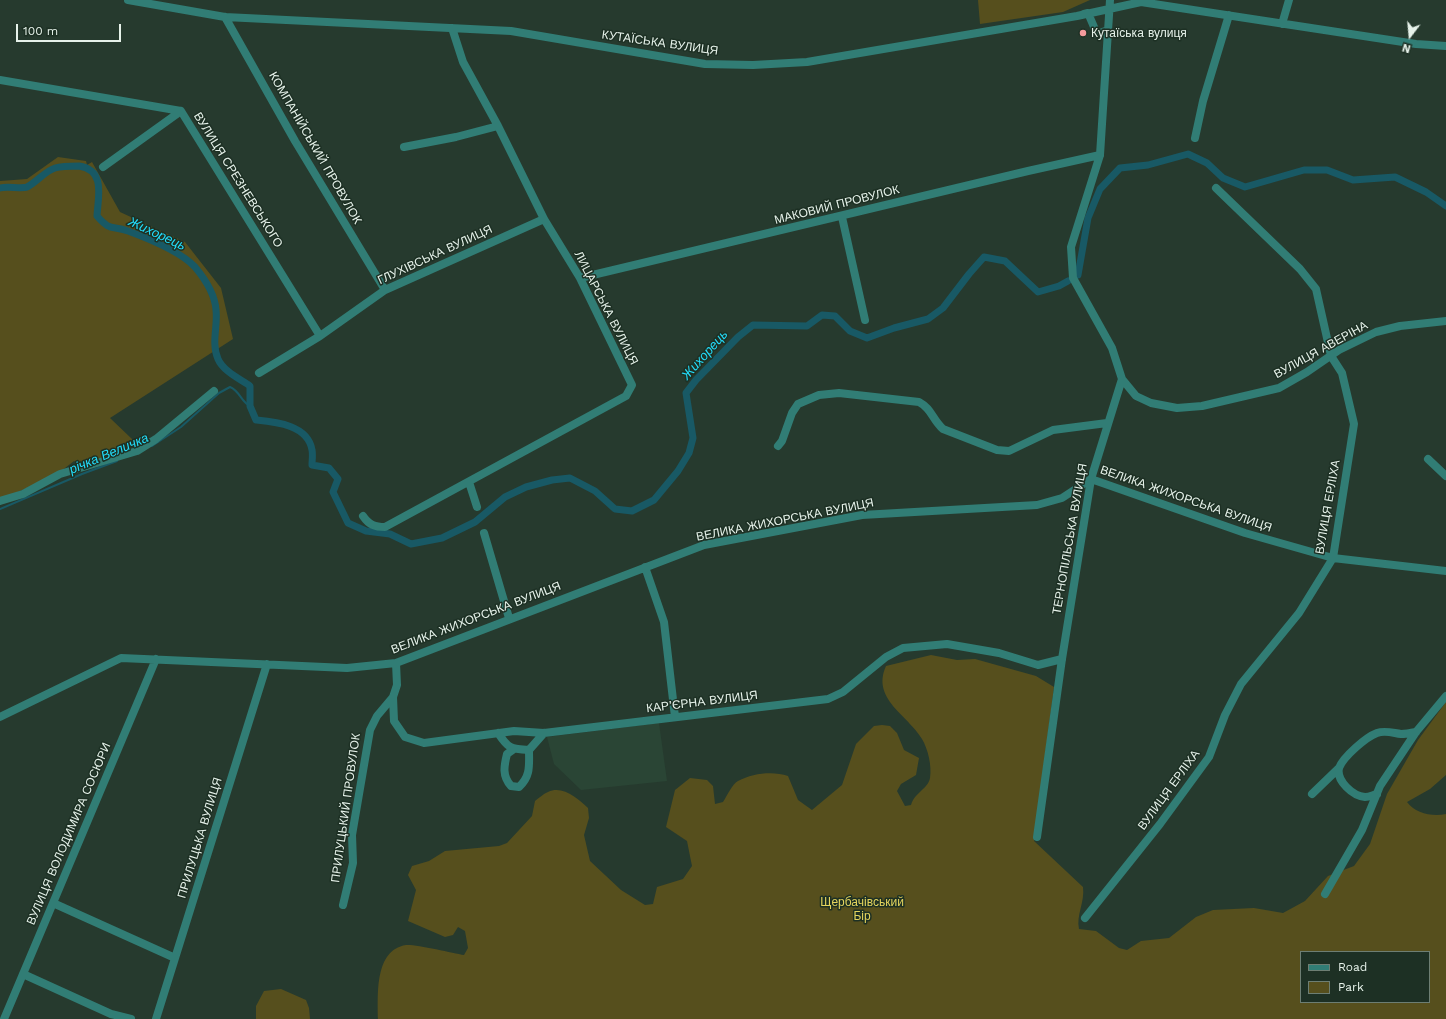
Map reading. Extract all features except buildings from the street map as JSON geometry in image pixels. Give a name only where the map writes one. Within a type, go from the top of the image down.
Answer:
[{"type":"street","name":"КУТАЇСЬКА ВУЛИЦЯ","points":[[128,0],[226,17],[511,31],[705,64],[753,65],[807,62],[1082,15],[1110,4],[1141,2],[1416,44],[1446,46]]},
{"type":"street","points":[[1282,24],[1289,0]]},
{"type":"street","points":[[1110,4],[1100,155],[1071,247],[1073,278],[1112,348],[1122,379]]},
{"type":"street","points":[[1082,15],[1088,13],[1097,34],[1108,30]]},
{"type":"street","points":[[1195,138],[1203,101],[1229,15]]},
{"type":"street","name":"КОМПАНІЙСЬКИЙ ПРОВУЛОК","points":[[226,17],[295,141],[385,290]]},
{"type":"street","name":"ЛИЦАРСЬКА ВУЛИЦЯ","points":[[363,516],[367,522],[375,527],[385,527],[626,396],[632,385],[580,278],[544,219],[498,126],[463,62],[452,28]]},
{"type":"street","name":"ВУЛИЦЯ СРЕЗНЕВСЬКОГО","points":[[0,80],[181,111],[320,336]]},
{"type":"street","points":[[103,167],[181,111]]},
{"type":"street","points":[[404,147],[456,137],[498,126]]},
{"type":"street","name":"МАКОВИЙ ПРОВУЛОК","points":[[580,278],[1100,155]]},
{"type":"street","name":"ВУЛИЦЯ ЕРЛІХА","points":[[1084,918],[1160,824],[1210,757],[1225,715],[1241,684],[1299,613],[1333,558],[1354,424],[1342,373],[1331,356],[1316,289],[1300,269],[1216,188]]},
{"type":"street","points":[[842,217],[865,320]]},
{"type":"street","name":"ГЛУХІВСЬКА ВУЛИЦЯ","points":[[259,374],[320,336],[385,290],[544,219]]},
{"type":"street","name":"ВУЛИЦЯ АВЕРІНА","points":[[1122,379],[1136,396],[1151,403],[1177,408],[1202,406],[1278,388],[1307,372],[1331,356],[1376,332],[1400,326],[1446,321]]},
{"type":"street","name":"ТЕРНОПІЛЬСЬКА ВУЛИЦЯ","points":[[1038,837],[1062,659],[1091,479],[1122,379]]},
{"type":"street","points":[[0,501],[22,494],[60,474],[137,451],[156,439],[214,390]]},
{"type":"street","points":[[778,446],[782,441],[792,413],[798,404],[820,395],[839,393],[919,402],[928,407],[936,422],[943,428],[997,450],[1009,451],[1053,430],[1107,424]]},
{"type":"street","points":[[1428,459],[1446,476]]},
{"type":"street","name":"ВЕЛИКА ЖИХОРСЬКА ВУЛИЦЯ","points":[[0,717],[121,658],[347,668],[396,663],[509,618],[704,545],[862,515],[1037,505],[1062,498],[1091,479],[1245,533],[1333,558],[1446,571]]},
{"type":"street","points":[[469,482],[477,507]]},
{"type":"street","points":[[484,533],[509,618]]},
{"type":"street","points":[[645,567],[664,622],[675,717]]},
{"type":"street","name":"КАР’ЄРНА ВУЛИЦЯ","points":[[396,663],[397,685],[392,697],[394,721],[405,737],[424,743],[514,730],[544,734],[828,699],[843,692],[886,657],[903,648],[947,644],[999,653],[1038,664],[1062,659]]},
{"type":"street","name":"ВУЛИЦЯ ВОЛОДИМИРА СОСЮРИ","points":[[4,1019],[156,659]]},
{"type":"street","name":"ПРИЛУЦЬКА ВУЛИЦЯ","points":[[156,1019],[267,664]]},
{"type":"street","points":[[1325,894],[1362,830],[1380,786],[1416,732],[1446,696]]},
{"type":"street","name":"ПРИЛУЦЬКИЙ ПРОВУЛОК","points":[[343,905],[353,863],[352,835],[370,730],[377,716],[392,697]]},
{"type":"street","points":[[1312,794],[1339,768],[1347,755],[1376,733],[1386,731],[1401,734],[1416,732]]},
{"type":"street","points":[[498,732],[507,746],[514,749],[529,750]]},
{"type":"street","points":[[514,749],[507,754],[504,767],[505,780],[511,786],[519,787],[524,782],[530,771],[529,750],[544,734]]},
{"type":"street","points":[[1339,768],[1339,778],[1344,785],[1356,795],[1366,797],[1377,794]]},
{"type":"street","points":[[53,903],[175,958]]},
{"type":"street","points":[[23,974],[111,1014],[131,1019]]},
{"type":"shaded area","points":[[659,723],[667,781],[581,790],[554,764],[547,737]]},
{"type":"green space","points":[[978,0],[1090,0],[1063,12],[980,24]]},
{"type":"green space","points":[[58,157],[86,161],[87,165],[92,162],[120,212],[185,242],[221,288],[233,339],[110,418],[132,439],[132,447],[110,451],[107,458],[80,465],[74,461],[56,475],[0,500],[0,181],[27,179]]},
{"type":"green space","name":"Щербачівський Бір","points":[[931,655],[957,660],[975,659],[1036,676],[1054,687],[1034,841],[1083,887],[1083,898],[1078,924],[1079,929],[1096,931],[1119,948],[1127,950],[1141,941],[1169,938],[1196,917],[1213,910],[1254,908],[1283,913],[1305,901],[1328,876],[1354,866],[1370,844],[1387,794],[1418,740],[1446,702],[1446,775],[1430,789],[1407,802],[1414,809],[1424,813],[1435,815],[1446,814],[1446,1019],[378,1019],[378,987],[383,965],[388,955],[396,949],[406,945],[425,947],[464,955],[468,948],[465,931],[458,927],[453,935],[445,937],[408,921],[416,890],[408,875],[412,866],[429,861],[445,851],[499,846],[507,843],[532,816],[535,801],[548,792],[559,790],[570,794],[588,808],[589,818],[584,835],[590,861],[621,890],[645,905],[653,904],[657,887],[683,879],[692,866],[687,841],[666,827],[675,790],[690,778],[707,780],[713,786],[715,804],[723,802],[734,785],[744,778],[770,773],[782,774],[788,776],[798,800],[812,810],[842,785],[856,744],[874,726],[882,725],[890,726],[897,733],[904,750],[919,758],[916,775],[901,784],[897,791],[905,806],[911,805],[915,797],[929,782],[929,758],[922,739],[916,730],[893,706],[887,697],[883,688],[883,678],[886,666]]},
{"type":"green space","points":[[281,989],[306,1000],[309,1008],[310,1019],[256,1019],[256,1006],[264,991]]},
{"type":"waterway","name":"Жихорець","points":[[1078,275],[1088,218],[1100,189],[1120,168],[1148,165],[1188,154],[1207,163],[1223,178],[1245,187],[1304,170],[1327,170],[1353,180],[1395,177],[1426,192],[1446,206]]},
{"type":"waterway","name":"Жихорець","points":[[0,188],[27,187],[55,168],[67,166],[79,166],[88,169],[93,173],[97,179],[99,193],[97,216],[105,224],[136,234],[173,251],[189,261],[206,282],[212,293],[215,304],[215,347],[218,359],[228,371],[250,386],[250,406],[256,420],[290,426],[304,435],[312,450],[312,465],[329,468],[338,479],[333,492],[348,523],[366,531],[390,534],[411,544],[442,538],[475,522],[505,497],[526,487],[552,480],[570,478],[595,491],[615,509],[632,511],[654,500],[678,471],[689,453],[693,438],[686,393],[696,380],[738,337],[753,325],[807,326],[822,315],[835,316],[850,331],[867,338],[894,328],[928,319],[943,308],[984,257],[1005,261],[1038,292],[1059,286],[1068,281]]},
{"type":"waterway","name":"річка Величка","points":[[152,446],[181,427],[219,393],[230,387],[236,391],[244,402],[250,406]]},
{"type":"waterway","name":"річка Величка","points":[[0,509],[82,474],[117,461]]},
{"type":"place","name":"Кутаїська вулиця","points":[[1083,33]]}]
